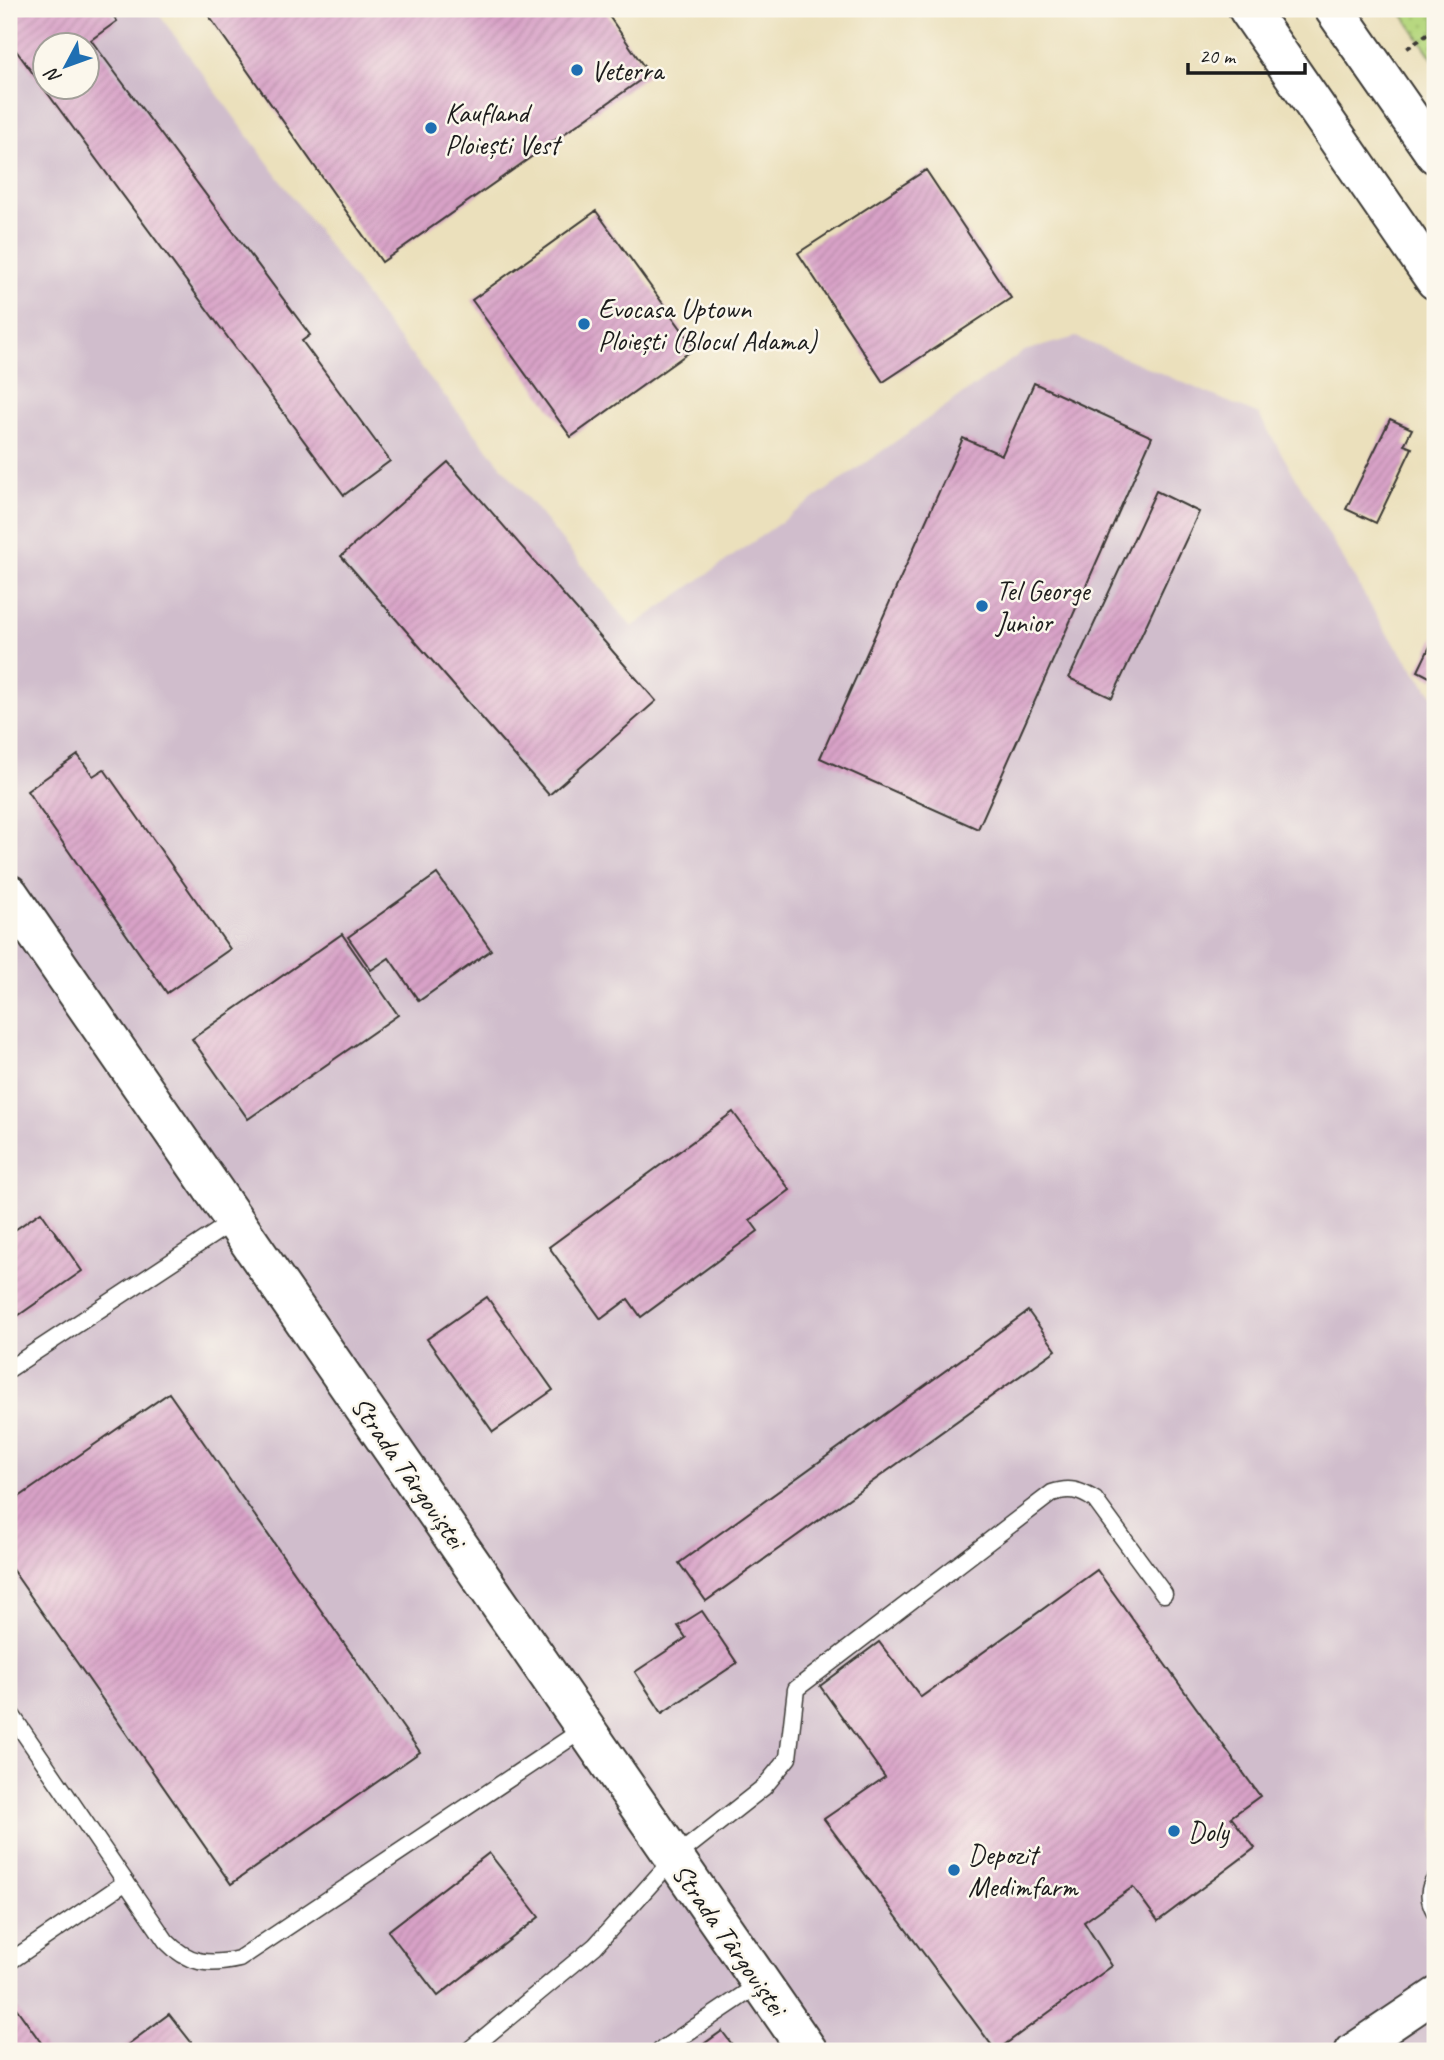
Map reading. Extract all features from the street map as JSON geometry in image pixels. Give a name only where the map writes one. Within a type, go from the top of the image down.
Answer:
[{"type":"street","points":[[1248,9],[1435,280]]},
{"type":"street","points":[[1334,9],[1435,154]]},
{"type":"street","name":"Strada Târgoviștei","points":[[9,894],[808,2051]]},
{"type":"street","points":[[1352,2051],[1435,1995]]},
{"type":"lane","points":[[9,1368],[235,1220]]},
{"type":"lane","points":[[468,2051],[596,1946],[674,1858],[764,1787],[788,1758],[796,1689],[1052,1493],[1065,1489],[1082,1491],[1095,1500],[1164,1594]]},
{"type":"lane","points":[[9,1711],[177,1953],[197,1962],[213,1965],[239,1959],[585,1728]]},
{"type":"lane","points":[[1435,1878],[1431,1885],[1429,1901],[1435,1912]]},
{"type":"lane","points":[[9,1962],[126,1882]]},
{"type":"lane","points":[[660,2051],[761,1983]]},
{"type":"shaded area","points":[[9,9],[155,9],[384,321],[632,627],[1024,351],[1076,337],[1259,415],[1386,632],[1435,698],[1435,2051],[9,2051]]},
{"type":"green space","points":[[1399,9],[1435,9],[1435,62]]},
{"type":"building","points":[[9,9],[108,9],[117,21],[102,32],[32,32],[32,72],[9,41]]},
{"type":"building","name":"Kaufland Ploiești Vest","points":[[204,9],[604,9],[649,74],[382,262]]},
{"type":"building","points":[[102,55],[310,335],[302,341],[390,461],[344,495],[54,102],[102,102]]},
{"type":"building","points":[[926,170],[1011,298],[883,382],[798,253]]},
{"type":"building","name":"Evocasa Uptown Ploiești (Blocul Adama)","points":[[596,211],[695,348],[571,437],[472,300]]},
{"type":"building","name":"Tel George Junior","points":[[1034,383],[1152,437],[978,829],[820,758],[963,438],[1002,455]]},
{"type":"building","points":[[1390,419],[1412,429],[1404,445],[1412,448],[1376,523],[1346,509]]},
{"type":"building","points":[[448,462],[656,701],[549,795],[341,556]]},
{"type":"building","points":[[1156,491],[1199,512],[1112,698],[1069,678]]},
{"type":"building","points":[[1435,636],[1435,680],[1418,671]]},
{"type":"building","points":[[78,755],[93,776],[104,769],[230,949],[167,993],[27,791]]},
{"type":"building","points":[[437,874],[491,950],[419,1001],[389,958],[371,970],[348,937]]},
{"type":"building","points":[[342,934],[398,1015],[248,1119],[192,1039]]},
{"type":"building","points":[[733,1112],[790,1190],[750,1220],[758,1231],[641,1317],[628,1299],[601,1319],[549,1247]]},
{"type":"building","points":[[41,1212],[82,1271],[9,1322],[9,1234]]},
{"type":"building","points":[[487,1297],[553,1390],[493,1432],[427,1339]]},
{"type":"building","points":[[1028,1311],[1056,1350],[706,1601],[679,1563]]},
{"type":"building","points":[[169,1393],[420,1752],[231,1884],[9,1565],[9,1504]]},
{"type":"building","points":[[1097,1570],[1260,1796],[1231,1817],[1255,1848],[1158,1921],[1133,1887],[1084,1922],[1112,1966],[996,2051],[824,1819],[885,1777],[820,1686],[879,1642],[921,1697]]},
{"type":"building","points":[[702,1611],[737,1663],[662,1713],[635,1672],[686,1638],[678,1626]]},
{"type":"building","points":[[489,1853],[539,1917],[438,1996],[388,1931]]},
{"type":"building","points":[[9,1998],[47,2051],[9,2051]]},
{"type":"building","points":[[169,2014],[198,2051],[119,2051]]},
{"type":"building","points":[[722,2031],[737,2051],[694,2051]]},
{"type":"place","name":"Veterra","points":[[577,70]]},
{"type":"place","name":"Kaufland Ploiești Vest","points":[[431,128]]},
{"type":"place","name":"Evocasa Uptown Ploiești (Blocul Adama)","points":[[584,324]]},
{"type":"place","name":"Tel George Junior","points":[[982,606]]},
{"type":"place","name":"Doly","points":[[1174,1831]]},
{"type":"place","name":"Depozit Medimfarm","points":[[954,1870]]}]
